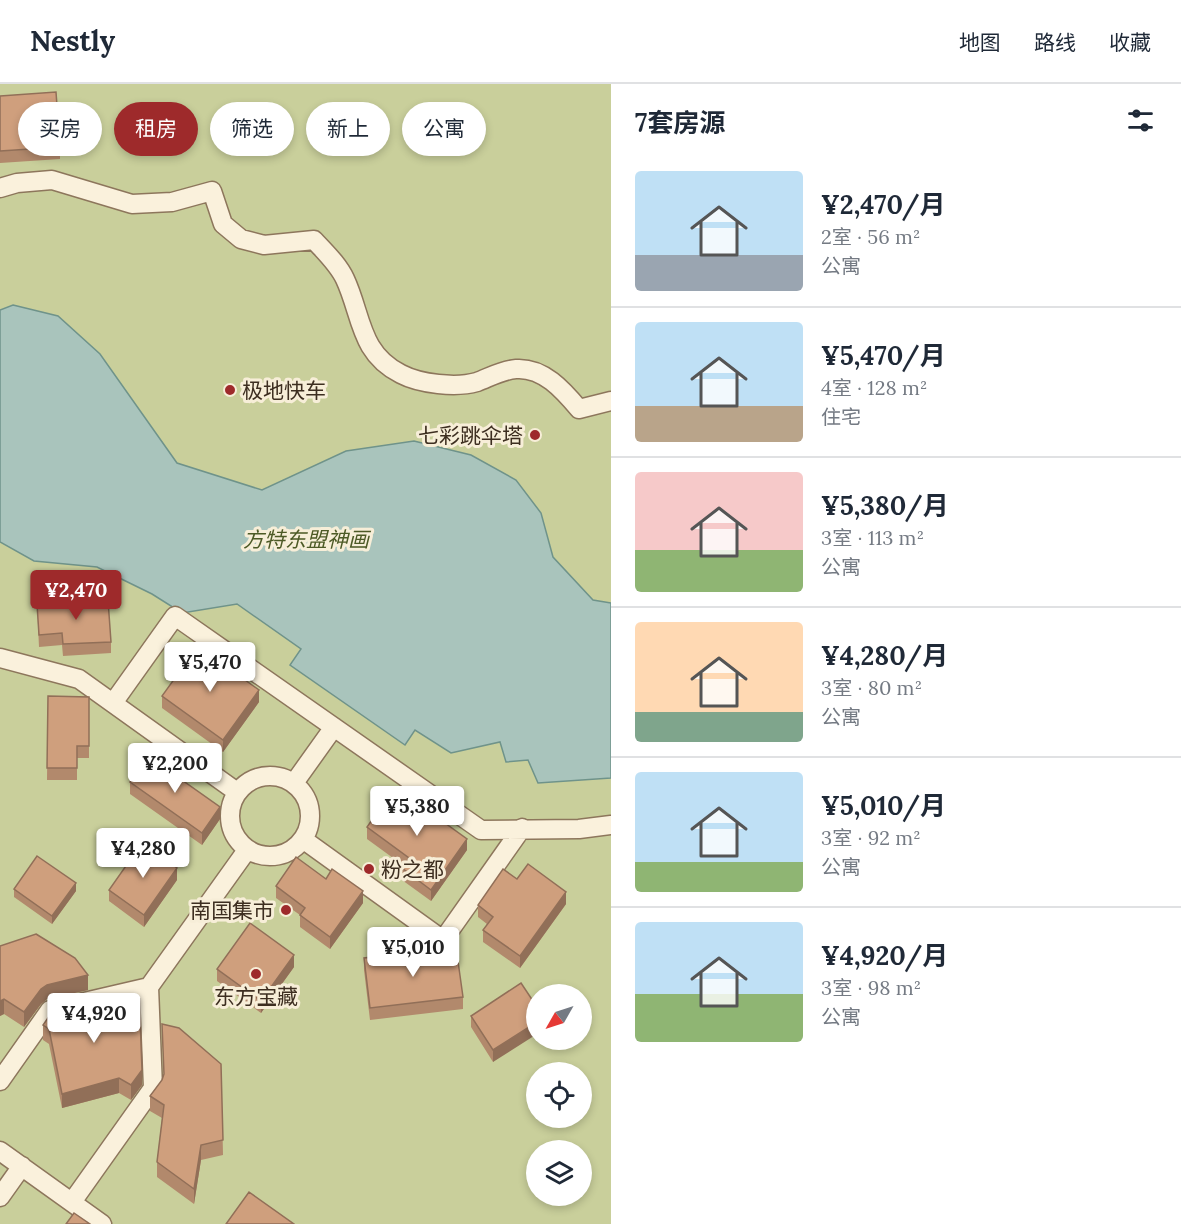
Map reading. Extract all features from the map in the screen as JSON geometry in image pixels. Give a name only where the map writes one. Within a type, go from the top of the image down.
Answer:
[{"type":"street","points":[[0,188],[17,183],[52,180],[132,204],[172,202],[212,191],[223,224],[241,238],[264,245],[314,240],[330,256],[345,279],[363,335],[381,361],[402,375],[441,385],[475,382],[517,369],[536,372],[559,385],[579,408],[611,401]]},
{"type":"street","points":[[113,703],[175,616],[481,830],[579,829],[611,825]]},
{"type":"street","points":[[0,658],[79,679],[237,792]]},
{"type":"street","points":[[294,783],[334,727]]},
{"type":"street","points":[[274,776],[294,783],[308,799],[311,820],[304,840],[287,854],[267,857],[247,850],[233,833],[230,812],[237,792],[253,779],[274,776]]},
{"type":"street","points":[[304,840],[443,940],[522,828]]},
{"type":"street","points":[[72,1202],[153,1088],[149,987],[247,850]]},
{"type":"street","points":[[0,1081],[51,1010],[149,987]]},
{"type":"street","points":[[0,1151],[102,1224]]},
{"type":"street","points":[[0,1197],[22,1166]]},
{"type":"green space","name":"方特东盟神画","points":[[0,84],[611,84],[611,1224],[0,1224]]},
{"type":"water","points":[[13,305],[58,316],[100,354],[177,463],[262,490],[346,451],[414,441],[471,455],[516,480],[541,513],[553,557],[593,600],[611,603],[611,778],[538,783],[528,760],[506,762],[500,742],[451,753],[415,730],[405,745],[290,665],[301,649],[237,604],[182,613],[152,594],[97,567],[34,561],[0,542],[0,310]]},
{"type":"building","points":[[56,92],[57,102],[18,102],[18,150],[0,151],[0,96]]},
{"type":"building","points":[[108,600],[111,642],[63,644],[62,633],[39,635],[37,604]]},
{"type":"building","points":[[198,646],[259,690],[223,740],[162,696]]},
{"type":"building","points":[[48,696],[89,697],[89,746],[77,746],[77,768],[47,768]]},
{"type":"building","points":[[148,756],[220,807],[202,833],[130,782]]},
{"type":"building","points":[[395,787],[467,839],[431,890],[402,868],[409,858],[367,827]]},
{"type":"building","points":[[142,843],[177,868],[144,915],[109,890]]},
{"type":"building","points":[[37,856],[76,883],[52,916],[14,889]]},
{"type":"building","points":[[296,857],[326,879],[332,869],[363,891],[330,937],[300,915],[305,908],[276,886]]},
{"type":"building","points":[[528,864],[566,892],[520,956],[483,930],[493,917],[478,905],[503,869],[517,879]]},
{"type":"building","points":[[250,923],[294,955],[261,1001],[217,969]]},
{"type":"building","points":[[36,934],[75,958],[88,975],[47,985],[41,989],[24,1012],[4,999],[0,1001],[0,946]]},
{"type":"building","points":[[456,947],[463,997],[370,1008],[364,958]]},
{"type":"building","points":[[521,983],[526,990],[526,1029],[493,1050],[471,1016]]},
{"type":"building","points":[[104,994],[119,1013],[140,1018],[142,1070],[131,1085],[119,1078],[62,1094],[49,1029],[43,1025],[57,1005]]},
{"type":"building","points":[[162,1024],[179,1028],[221,1064],[223,1140],[201,1145],[194,1189],[157,1162],[164,1105],[150,1096],[164,1074]]},
{"type":"building","points":[[249,1192],[294,1224],[226,1224]]},
{"type":"building","points":[[74,1213],[90,1224],[66,1224]]},
{"type":"place","name":"极地快车","points":[[230,390]]},
{"type":"place","name":"七彩跳伞塔","points":[[535,435]]},
{"type":"place","name":"粉之都","points":[[369,869]]},
{"type":"place","name":"南国集市","points":[[286,910]]},
{"type":"place","name":"东方宝藏","points":[[256,974]]}]
